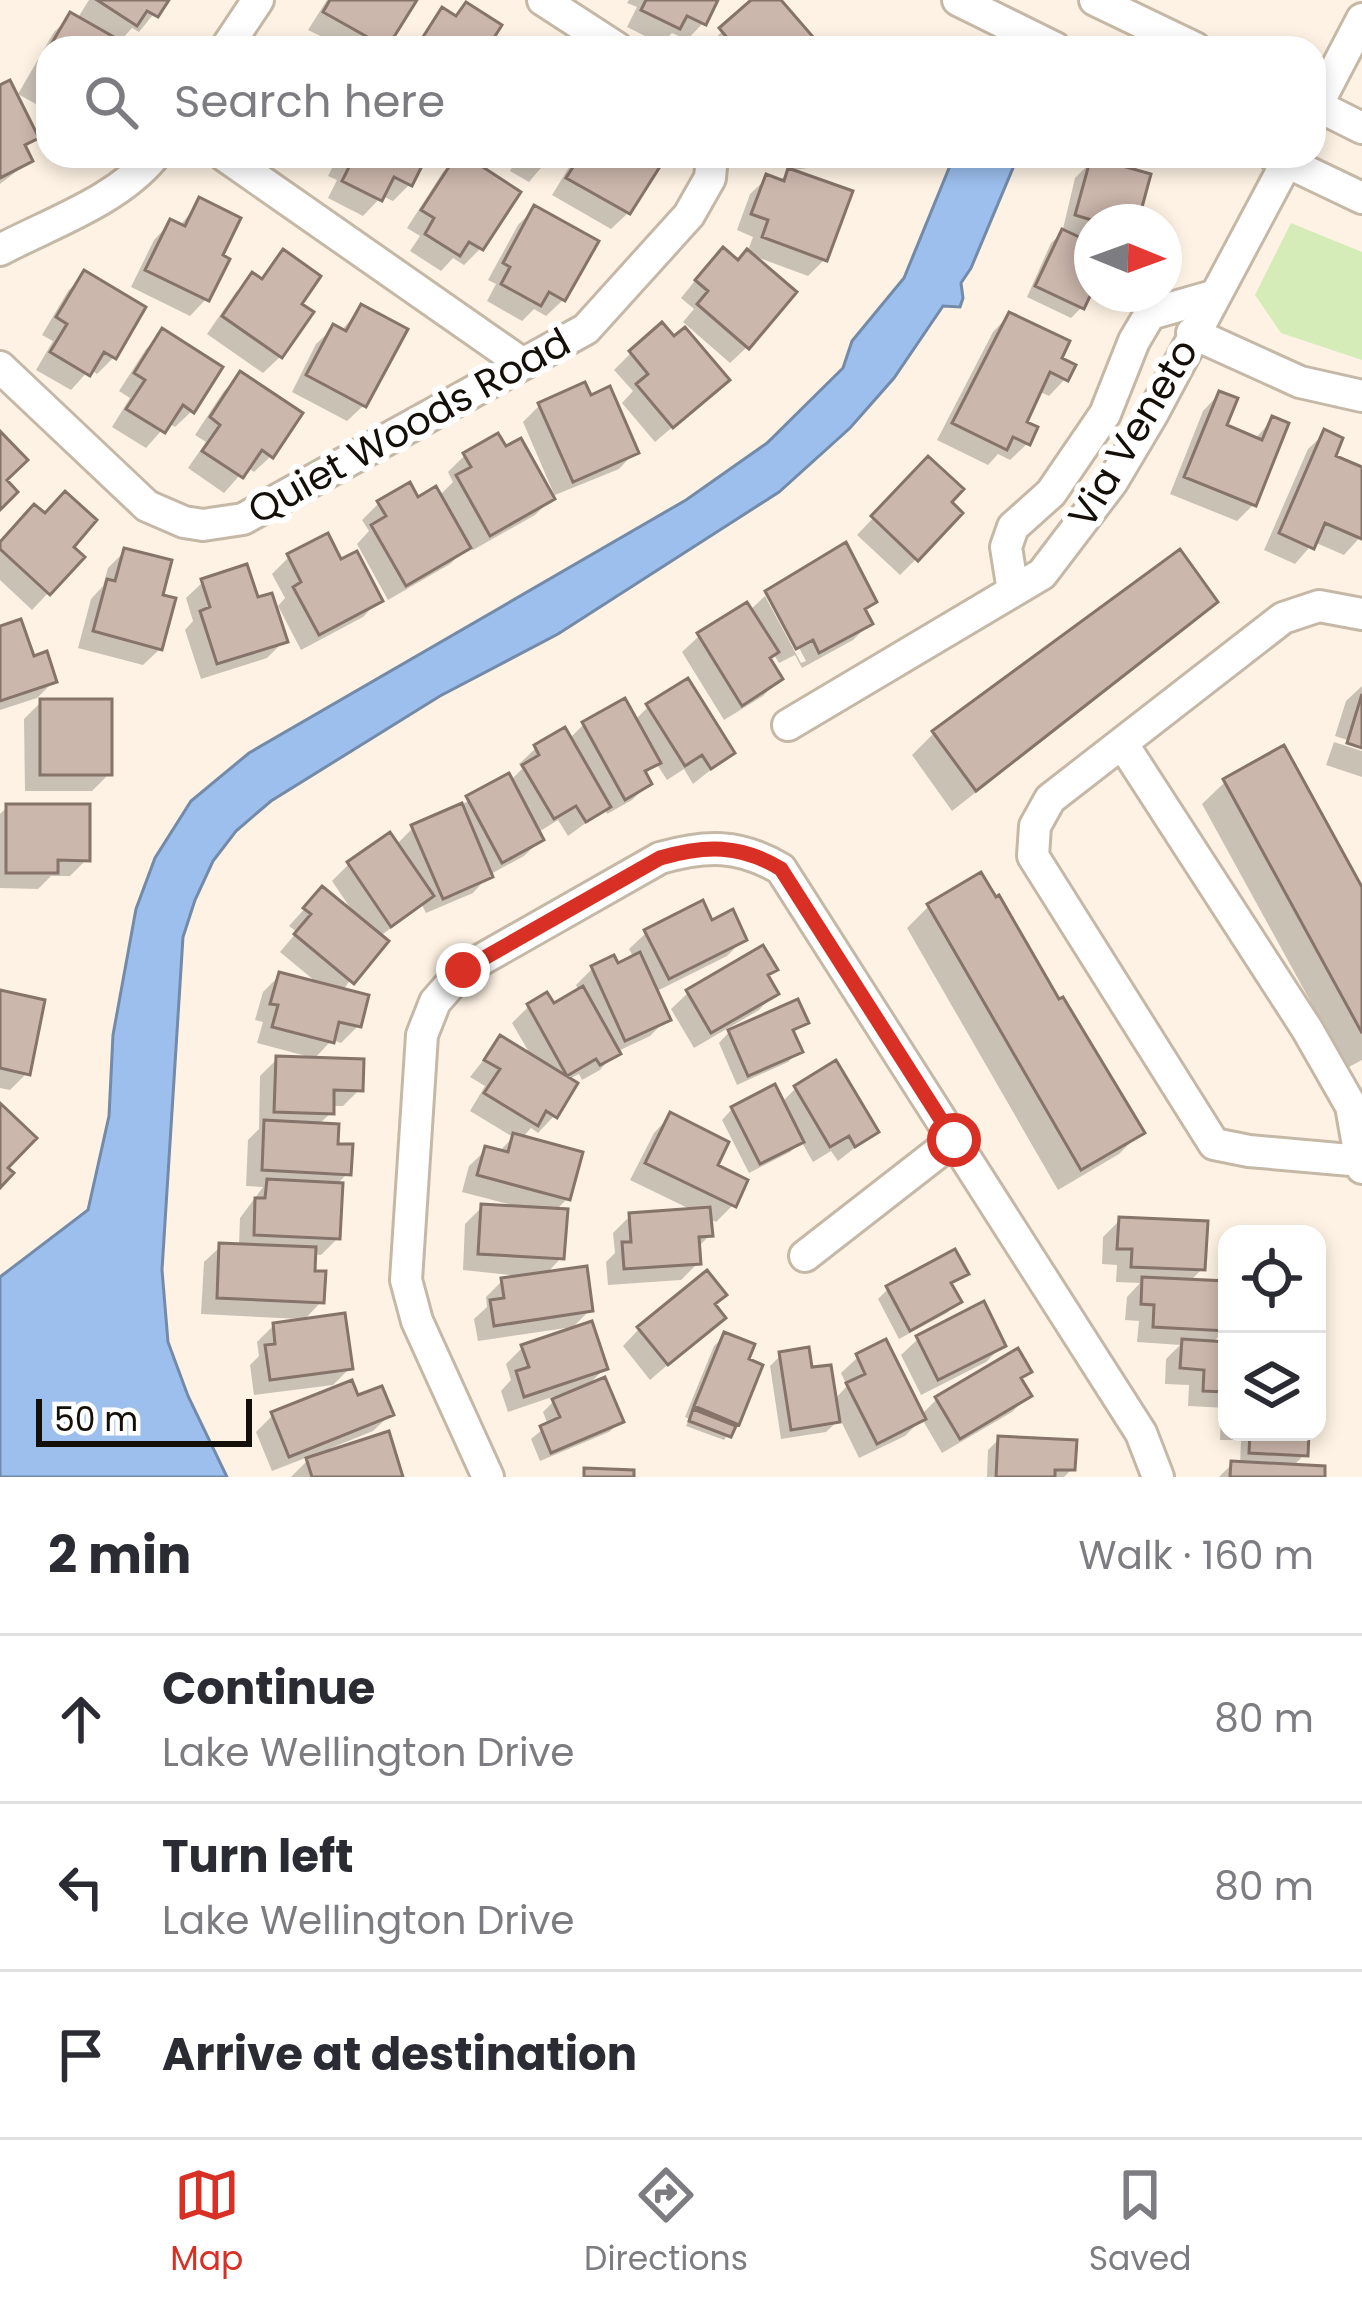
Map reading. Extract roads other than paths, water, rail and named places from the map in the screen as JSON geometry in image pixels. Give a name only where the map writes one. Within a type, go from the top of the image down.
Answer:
[{"type":"street","points":[[234,36],[258,0]]},
{"type":"street","points":[[543,0],[598,36]]},
{"type":"street","points":[[958,0],[1031,36]]},
{"type":"street","points":[[1095,0],[1171,36]]},
{"type":"street","points":[[1326,86],[1362,19]]},
{"type":"street","points":[[1326,112],[1362,128]]},
{"type":"street","points":[[0,250],[111,193],[142,168]]},
{"type":"street","points":[[242,168],[523,364]]},
{"type":"street","name":"Quiet Woods Road","points":[[0,367],[147,506],[203,525],[243,519],[586,329],[689,215],[711,168]]},
{"type":"street","name":"Via Veneto","points":[[788,725],[1042,574],[1112,482],[1153,413],[1278,168]]},
{"type":"street","points":[[1302,168],[1362,199]]},
{"type":"street","points":[[1013,591],[1006,547],[1013,527],[1051,493],[1105,414],[1150,314],[1213,296]]},
{"type":"street","points":[[1192,333],[1300,382],[1362,396]]},
{"type":"street","points":[[1122,743],[1307,1029],[1351,1106],[1361,1163],[1214,1144],[1033,856],[1035,826],[1050,800],[1122,743],[1283,618],[1318,606],[1362,614]]},
{"type":"street","points":[[488,1477],[417,1321],[406,1280],[422,1035],[436,1002],[463,970],[660,858],[690,849],[755,853],[781,869],[1141,1433],[1158,1477]]},
{"type":"street","points":[[805,1256],[954,1140]]},
{"type":"water","points":[[949,168],[1013,168],[961,283],[960,307],[943,306],[894,378],[850,428],[779,492],[558,634],[440,696],[271,801],[236,831],[213,861],[183,937],[162,1270],[168,1342],[227,1477],[0,1477],[0,1277],[88,1210],[109,1116],[113,1035],[136,909],[155,858],[191,801],[249,753],[686,500],[767,443],[843,368],[852,341],[904,278]]}]
